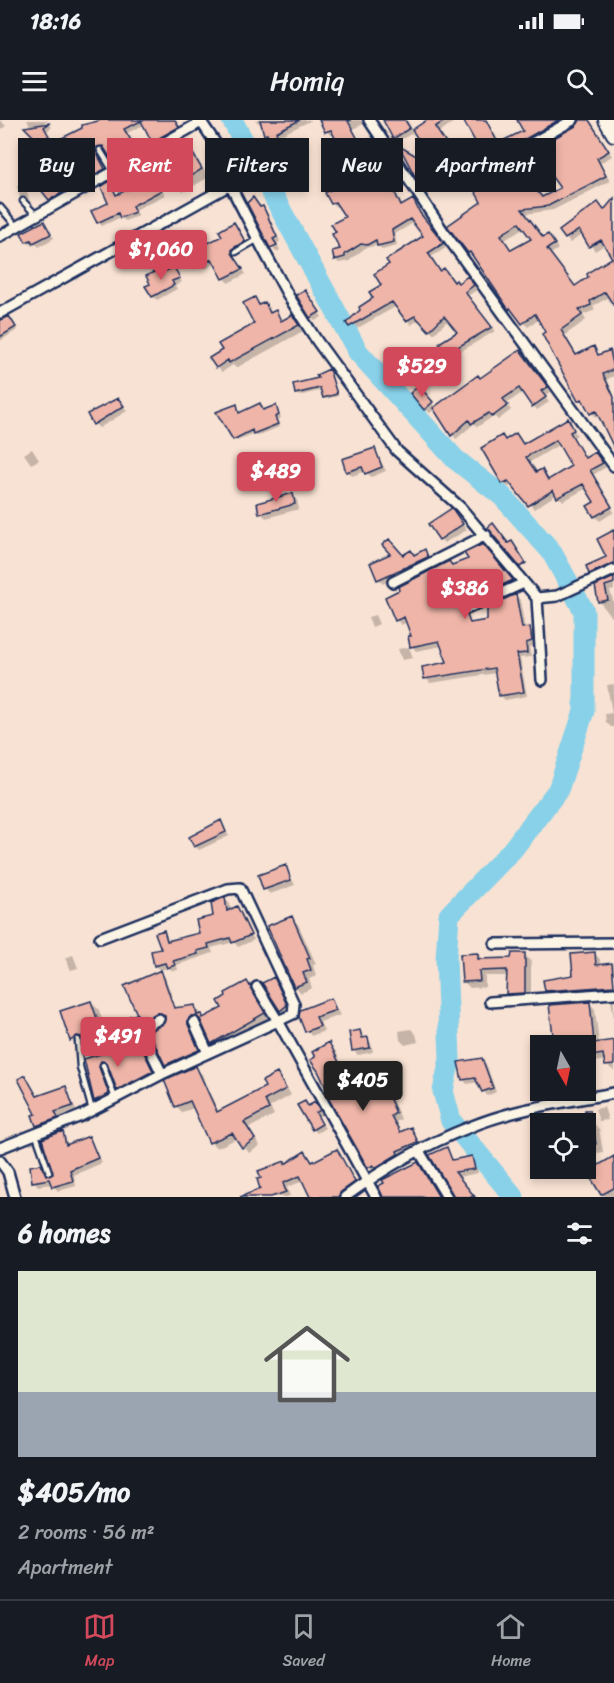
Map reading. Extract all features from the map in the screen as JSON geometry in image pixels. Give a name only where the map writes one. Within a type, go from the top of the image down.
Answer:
[{"type":"main road","points":[[606,120],[614,134]]},
{"type":"street","points":[[369,120],[443,231],[614,466]]},
{"type":"street","points":[[541,138],[573,120]]},
{"type":"street","points":[[171,138],[201,121],[212,138]]},
{"type":"street","points":[[0,236],[107,174]]},
{"type":"street","points":[[0,313],[217,192]]},
{"type":"street","points":[[234,192],[303,320],[397,452],[460,507],[537,598],[542,680]]},
{"type":"street","points":[[393,582],[486,535]]},
{"type":"street","points":[[537,598],[557,596],[614,570]]},
{"type":"street","points":[[466,609],[524,583]]},
{"type":"street","points":[[0,1148],[92,1110],[162,1074],[293,1014],[294,1004],[240,888],[228,889],[100,938]]},
{"type":"street","points":[[495,944],[614,943]]},
{"type":"street","points":[[257,987],[279,1022],[376,1197]]},
{"type":"street","points":[[490,1002],[614,993]]},
{"type":"street","points":[[159,1019],[140,1029],[162,1074]]},
{"type":"street","points":[[194,1023],[208,1053]]},
{"type":"street","points":[[596,1096],[614,1093]]},
{"type":"street","points":[[345,1197],[367,1180],[419,1150],[470,1126],[514,1113],[572,1101]]},
{"type":"street","points":[[419,1150],[447,1197]]},
{"type":"street","points":[[0,1161],[8,1172],[15,1197]]},
{"type":"lane","points":[[100,150],[107,161]]},
{"type":"lane","points":[[22,201],[36,215]]},
{"type":"lane","points":[[0,207],[16,226]]},
{"type":"lane","points":[[236,252],[258,240]]},
{"type":"lane","points":[[78,1040],[80,1067],[92,1110]]},
{"type":"lane","points":[[103,1065],[116,1098]]},
{"type":"lane","points":[[36,1135],[49,1172]]},
{"type":"building","points":[[102,120],[175,120],[179,127],[159,138],[150,138],[141,121],[124,129],[130,138],[107,138],[107,152],[103,146],[97,147],[96,152],[105,169],[95,175],[95,138],[62,138],[82,128],[82,125]]},
{"type":"building","points":[[260,120],[300,120],[276,132],[278,138],[268,138],[267,134],[264,135]]},
{"type":"building","points":[[319,120],[351,120],[348,121],[357,138],[335,138],[331,130],[325,132]]},
{"type":"building","points":[[383,120],[405,120],[410,128],[392,138]]},
{"type":"building","points":[[427,120],[446,120],[435,127],[442,138],[417,138],[412,130]]},
{"type":"building","points":[[463,120],[486,120],[495,138],[473,138]]},
{"type":"building","points":[[517,120],[559,120],[527,138],[508,138],[523,131]]},
{"type":"building","points":[[580,120],[589,120],[609,151],[597,158],[606,176],[548,206],[522,209],[543,237],[548,234],[555,244],[547,249],[575,286],[588,277],[587,274],[592,270],[612,258],[601,240],[589,247],[579,230],[565,239],[559,231],[598,202],[604,210],[614,198],[614,306],[605,292],[590,301],[591,305],[579,310],[582,315],[561,330],[576,355],[594,346],[598,355],[610,350],[614,369],[603,374],[614,397],[614,448],[596,411],[590,414],[582,399],[578,401],[542,334],[545,332],[535,314],[522,324],[510,308],[509,310],[470,252],[468,253],[447,226],[481,202],[475,192],[538,192],[542,197],[556,192],[560,188],[556,182],[556,138],[554,138],[576,126]],"holes":[[[519,223],[531,239],[511,250],[501,235]]]},
{"type":"building","points":[[50,123],[44,127],[49,136],[35,138],[24,127]]},
{"type":"building","points":[[403,148],[415,155],[415,176],[403,154]]},
{"type":"building","points":[[193,154],[202,169],[193,175]]},
{"type":"building","points":[[107,183],[107,192],[115,192],[116,195],[122,192],[158,192],[132,206],[135,212],[120,218],[118,213],[97,223],[91,211],[108,203],[101,187]]},
{"type":"building","points":[[43,192],[63,192],[49,200]]},
{"type":"building","points":[[395,192],[401,206],[413,199],[420,213],[444,243],[428,253],[440,271],[444,268],[454,282],[456,280],[458,283],[468,276],[474,285],[465,292],[492,327],[446,354],[439,343],[457,332],[444,316],[429,331],[415,316],[406,321],[392,302],[349,327],[346,323],[360,310],[359,307],[373,298],[369,292],[381,285],[374,274],[389,264],[386,260],[423,236],[410,219],[392,230],[394,242],[377,246],[376,240],[367,245],[361,244],[345,254],[345,257],[334,260],[332,251],[340,249],[332,234],[336,232],[331,224],[345,217],[335,202],[331,204],[325,193]]},
{"type":"building","points":[[253,197],[260,207],[263,206],[277,237],[273,239],[277,245],[270,248],[247,203]]},
{"type":"building","points":[[44,221],[51,234],[33,243],[31,240],[26,242],[21,233]]},
{"type":"building","points":[[234,222],[245,241],[232,249],[232,253],[243,269],[223,279],[212,259],[201,265],[196,257],[207,250],[204,245],[222,236],[219,231]]},
{"type":"building","points":[[164,267],[166,271],[174,267],[180,278],[172,281],[174,285],[152,297],[145,286],[150,284],[146,276]]},
{"type":"building","points":[[305,290],[320,312],[310,318],[296,295]]},
{"type":"building","points":[[255,297],[259,305],[265,302],[270,313],[276,310],[281,321],[292,315],[299,325],[216,368],[209,358],[222,350],[218,344],[254,324],[243,303]]},
{"type":"building","points":[[9,316],[16,327],[0,337],[0,320]]},
{"type":"building","points":[[520,350],[548,387],[541,391],[546,397],[532,407],[519,388],[503,399],[508,405],[492,417],[489,413],[471,424],[469,420],[451,436],[433,408],[478,375],[480,378]]},
{"type":"building","points":[[329,369],[337,394],[323,398],[320,388],[295,394],[293,384],[318,378],[316,375]]},
{"type":"building","points":[[419,386],[433,402],[424,410],[410,393]]},
{"type":"building","points":[[118,398],[124,406],[93,425],[87,414]]},
{"type":"building","points":[[260,403],[263,410],[276,405],[279,415],[275,417],[278,424],[253,434],[252,430],[233,440],[216,412],[237,404],[239,413]]},
{"type":"building","points":[[568,418],[574,430],[570,432],[585,458],[595,452],[603,463],[590,470],[612,507],[594,517],[587,506],[594,502],[583,484],[557,498],[553,490],[528,506],[508,481],[502,484],[481,448],[502,435],[505,440],[516,433],[523,444]],"holes":[[[556,440],[571,466],[548,480],[542,469],[536,472],[526,457]]]},
{"type":"building","points":[[375,448],[382,467],[365,474],[362,467],[346,472],[342,459]]},
{"type":"building","points":[[293,493],[295,504],[259,514],[257,503]]},
{"type":"building","points":[[452,508],[463,524],[439,540],[428,524]]},
{"type":"building","points":[[493,523],[508,543],[512,541],[526,563],[520,567],[487,528]]},
{"type":"building","points":[[614,530],[614,563],[589,574],[586,566],[606,557],[597,539]]},
{"type":"building","points":[[389,539],[403,555],[411,550],[414,555],[425,549],[428,557],[377,580],[370,563],[390,554],[382,545]]},
{"type":"building","points":[[483,544],[513,580],[485,593],[461,597],[463,603],[460,611],[467,615],[470,623],[487,620],[487,607],[516,594],[522,628],[530,627],[532,641],[526,643],[527,653],[517,654],[524,692],[499,696],[494,668],[424,679],[422,667],[447,662],[439,641],[410,647],[408,636],[411,636],[404,617],[395,621],[385,597],[399,590],[398,587],[449,561],[452,565],[468,559],[464,553]]},
{"type":"building","points":[[614,577],[614,583],[605,586],[608,600],[598,602],[595,586]]},
{"type":"building","points":[[221,820],[226,832],[194,847],[189,837]]},
{"type":"building","points":[[286,865],[291,880],[263,890],[258,875]]},
{"type":"building","points":[[225,897],[227,911],[237,906],[251,935],[232,943],[230,938],[208,944],[209,948],[197,951],[198,954],[173,961],[175,965],[167,968],[165,963],[154,966],[151,951],[161,949],[155,933],[164,930],[167,941],[199,933],[196,920],[213,916],[211,903]]},
{"type":"building","points":[[292,916],[310,958],[307,959],[311,970],[303,973],[307,982],[294,987],[267,926]]},
{"type":"building","points":[[595,952],[596,965],[612,963],[614,986],[545,991],[543,980],[573,975],[571,954]]},
{"type":"building","points":[[478,953],[478,959],[511,958],[512,953],[525,953],[525,993],[506,994],[507,970],[479,971],[480,981],[462,982],[460,954]]},
{"type":"building","points":[[161,970],[174,1008],[195,1005],[197,1015],[202,1014],[203,1018],[222,1008],[218,1001],[226,996],[225,993],[247,981],[265,1013],[211,1044],[200,1019],[191,1016],[188,1024],[199,1050],[165,1065],[149,1032],[164,1023],[165,1016],[156,1013],[134,1027],[129,1016],[137,1014],[124,986]]},
{"type":"building","points":[[274,977],[287,1005],[280,1011],[262,983]]},
{"type":"building","points":[[331,998],[336,1010],[316,1017],[320,1026],[305,1032],[299,1017],[300,1010]]},
{"type":"building","points":[[91,1001],[101,1030],[81,1037],[77,1036],[70,1041],[60,1011]]},
{"type":"building","points":[[590,1002],[593,1035],[553,1035],[549,1005]]},
{"type":"building","points":[[360,1030],[362,1038],[368,1037],[370,1048],[352,1051],[349,1032]]},
{"type":"building","points":[[614,1040],[614,1065],[605,1066],[603,1054],[596,1055],[596,1043]]},
{"type":"building","points":[[139,1042],[153,1071],[117,1090],[107,1063],[101,1061],[99,1067],[109,1094],[94,1101],[84,1059]]},
{"type":"building","points":[[329,1042],[355,1095],[382,1082],[396,1113],[391,1116],[400,1132],[411,1127],[418,1142],[397,1151],[398,1154],[375,1168],[373,1165],[368,1168],[327,1096],[329,1094],[310,1060],[315,1057],[312,1052]]},
{"type":"building","points":[[482,1058],[493,1088],[482,1092],[475,1078],[462,1080],[458,1062]]},
{"type":"building","points":[[196,1066],[217,1112],[265,1087],[262,1081],[277,1073],[286,1089],[265,1100],[269,1109],[244,1122],[255,1139],[242,1148],[232,1133],[209,1143],[190,1101],[175,1107],[164,1080]]},
{"type":"building","points":[[25,1075],[37,1096],[66,1086],[73,1106],[55,1112],[58,1118],[36,1126],[32,1115],[36,1114],[18,1079]]},
{"type":"building","points":[[305,1101],[308,1106],[315,1102],[320,1110],[316,1113],[322,1124],[312,1130],[297,1105]]},
{"type":"building","points":[[63,1131],[66,1145],[89,1136],[98,1158],[70,1170],[73,1181],[52,1187],[49,1179],[32,1182],[30,1166],[41,1164],[46,1175],[53,1174],[42,1139]]},
{"type":"building","points":[[447,1147],[452,1160],[472,1156],[475,1169],[455,1172],[475,1197],[454,1197],[429,1155]]},
{"type":"building","points":[[337,1149],[355,1182],[338,1197],[310,1197],[300,1176],[283,1183],[286,1192],[271,1197],[240,1197],[260,1189],[257,1179],[261,1178],[258,1171],[285,1161],[285,1164],[305,1151],[312,1162]]},
{"type":"building","points":[[614,1156],[614,1188],[601,1195],[591,1179],[596,1179],[596,1167]]},
{"type":"building","points":[[418,1162],[439,1197],[383,1197],[378,1186],[384,1183],[382,1180]]},
{"type":"waterway","points":[[232,120],[358,352],[455,459],[502,496],[551,551],[584,611],[584,711],[558,790],[512,850],[449,915],[446,958],[450,1059],[443,1091],[451,1121],[514,1197]]}]
